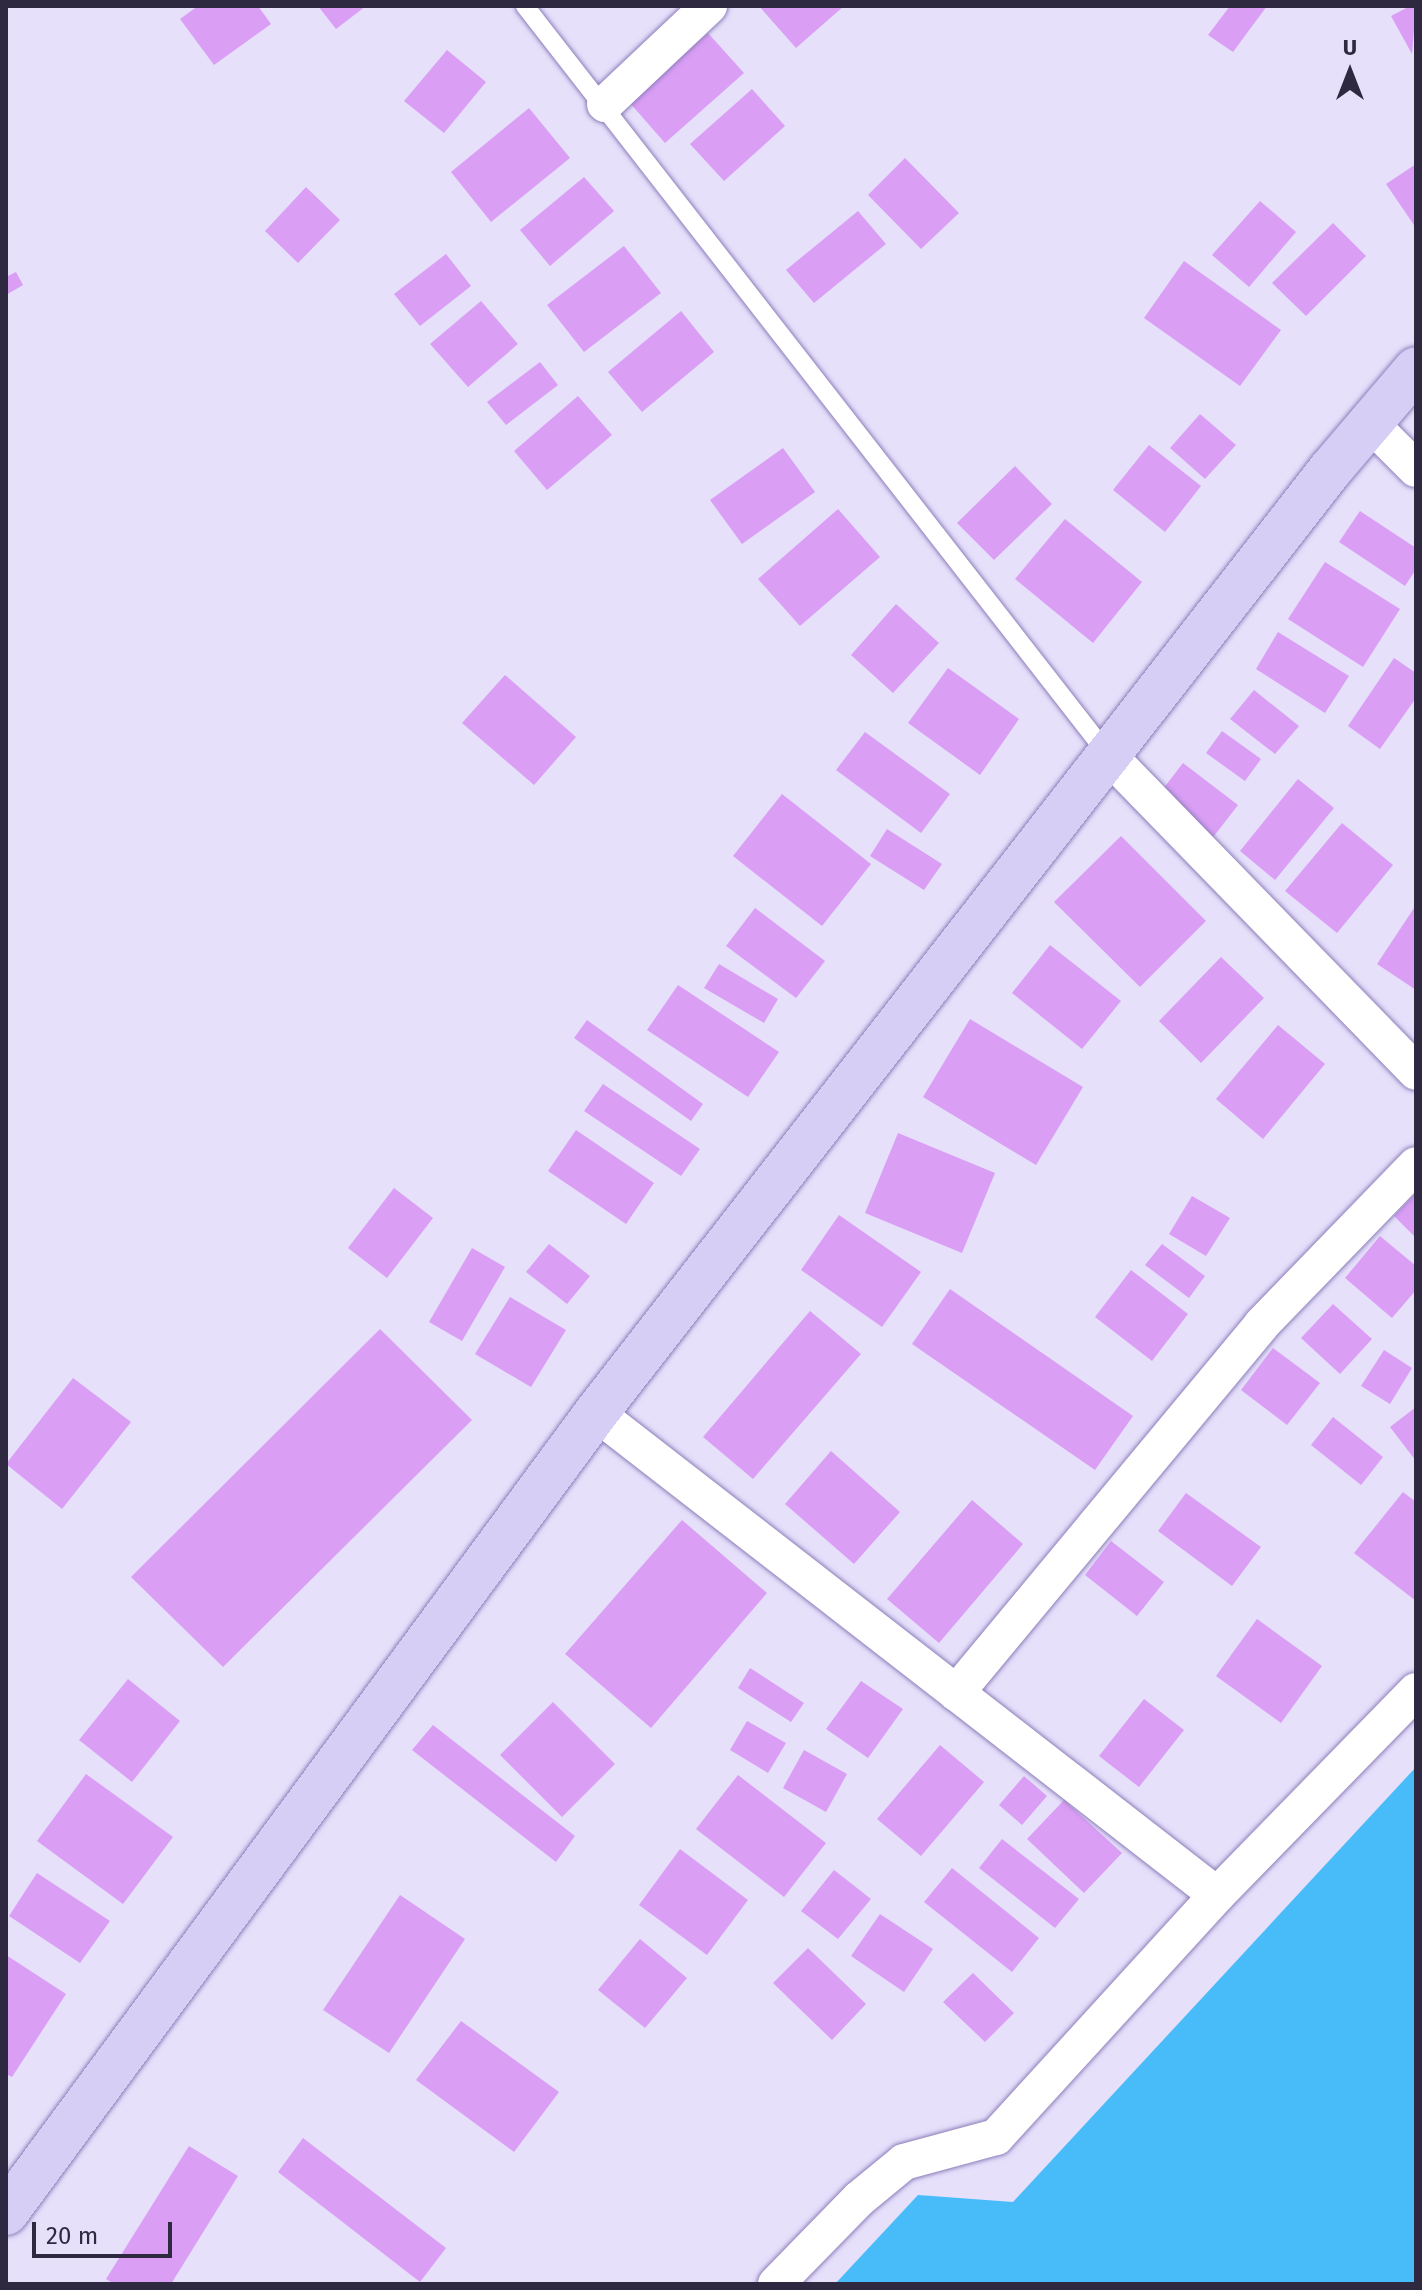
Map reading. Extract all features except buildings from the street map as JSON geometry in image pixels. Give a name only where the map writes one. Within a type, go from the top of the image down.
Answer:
[{"type":"highway","points":[[6,2213],[596,1413],[1370,423],[1416,369]]},
{"type":"street","points":[[605,104],[709,6]]},
{"type":"street","points":[[1370,423],[1416,469]]},
{"type":"street","points":[[1110,757],[1416,1072]]},
{"type":"street","points":[[956,1693],[1262,1324],[1416,1165]]},
{"type":"street","points":[[596,1413],[1217,1895]]},
{"type":"street","points":[[776,2284],[859,2199],[904,2162],[996,2137],[1217,1895],[1416,1691]]},
{"type":"lane","points":[[525,6],[605,104],[1110,757]]},
{"type":"water","points":[[1416,1767],[1416,2284],[835,2284],[918,2195],[1013,2202]]}]
